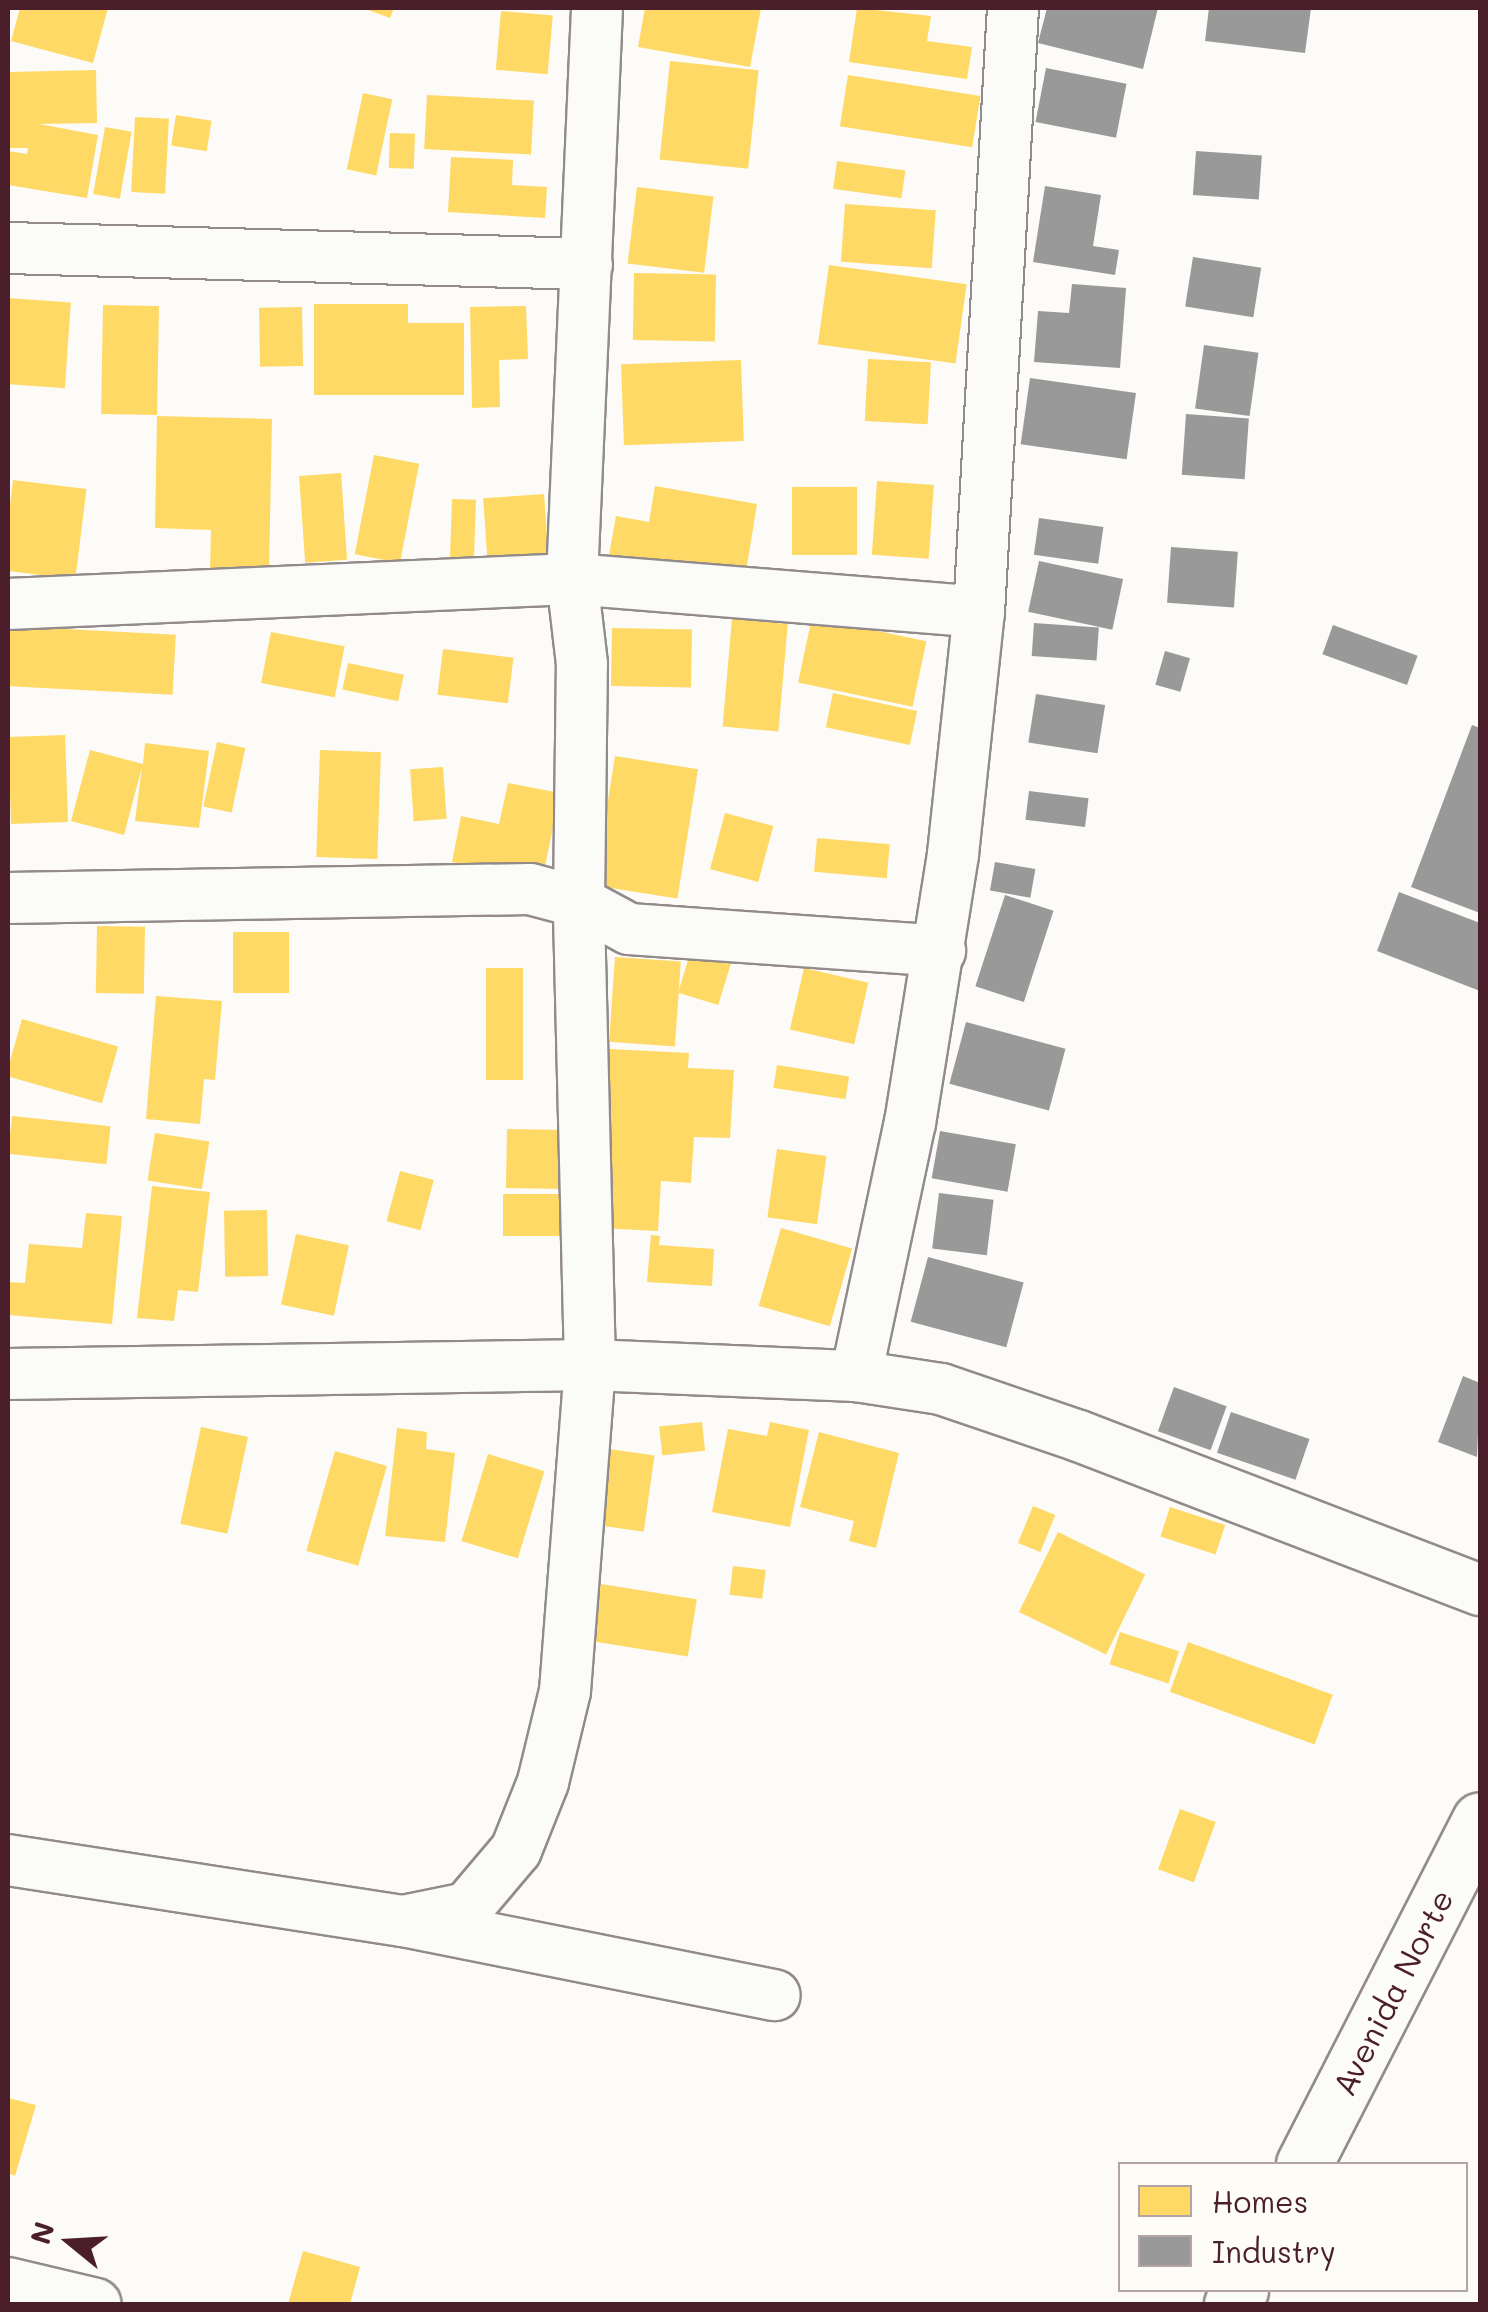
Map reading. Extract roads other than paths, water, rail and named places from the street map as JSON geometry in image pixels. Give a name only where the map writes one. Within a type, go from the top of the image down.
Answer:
[{"type":"highway","name":"Avenida Norte","points":[[1305,2162],[1480,1820]]},
{"type":"street","points":[[403,1921],[468,1908],[516,1850],[543,1782],[565,1692],[590,1365],[579,902],[582,682],[572,579],[597,8]]},
{"type":"street","points":[[856,1376],[884,1262],[940,952],[980,612],[1013,8]]},
{"type":"street","points":[[8,248],[587,264]]},
{"type":"street","points":[[8,604],[572,579],[980,612]]},
{"type":"street","points":[[8,898],[530,890],[579,902],[629,929],[940,952]]},
{"type":"street","points":[[8,1374],[590,1365],[856,1376],[940,1389],[1079,1436],[1480,1590]]},
{"type":"street","points":[[8,1860],[403,1921],[774,1995]]},
{"type":"street","points":[[8,2283],[96,2304]]}]
